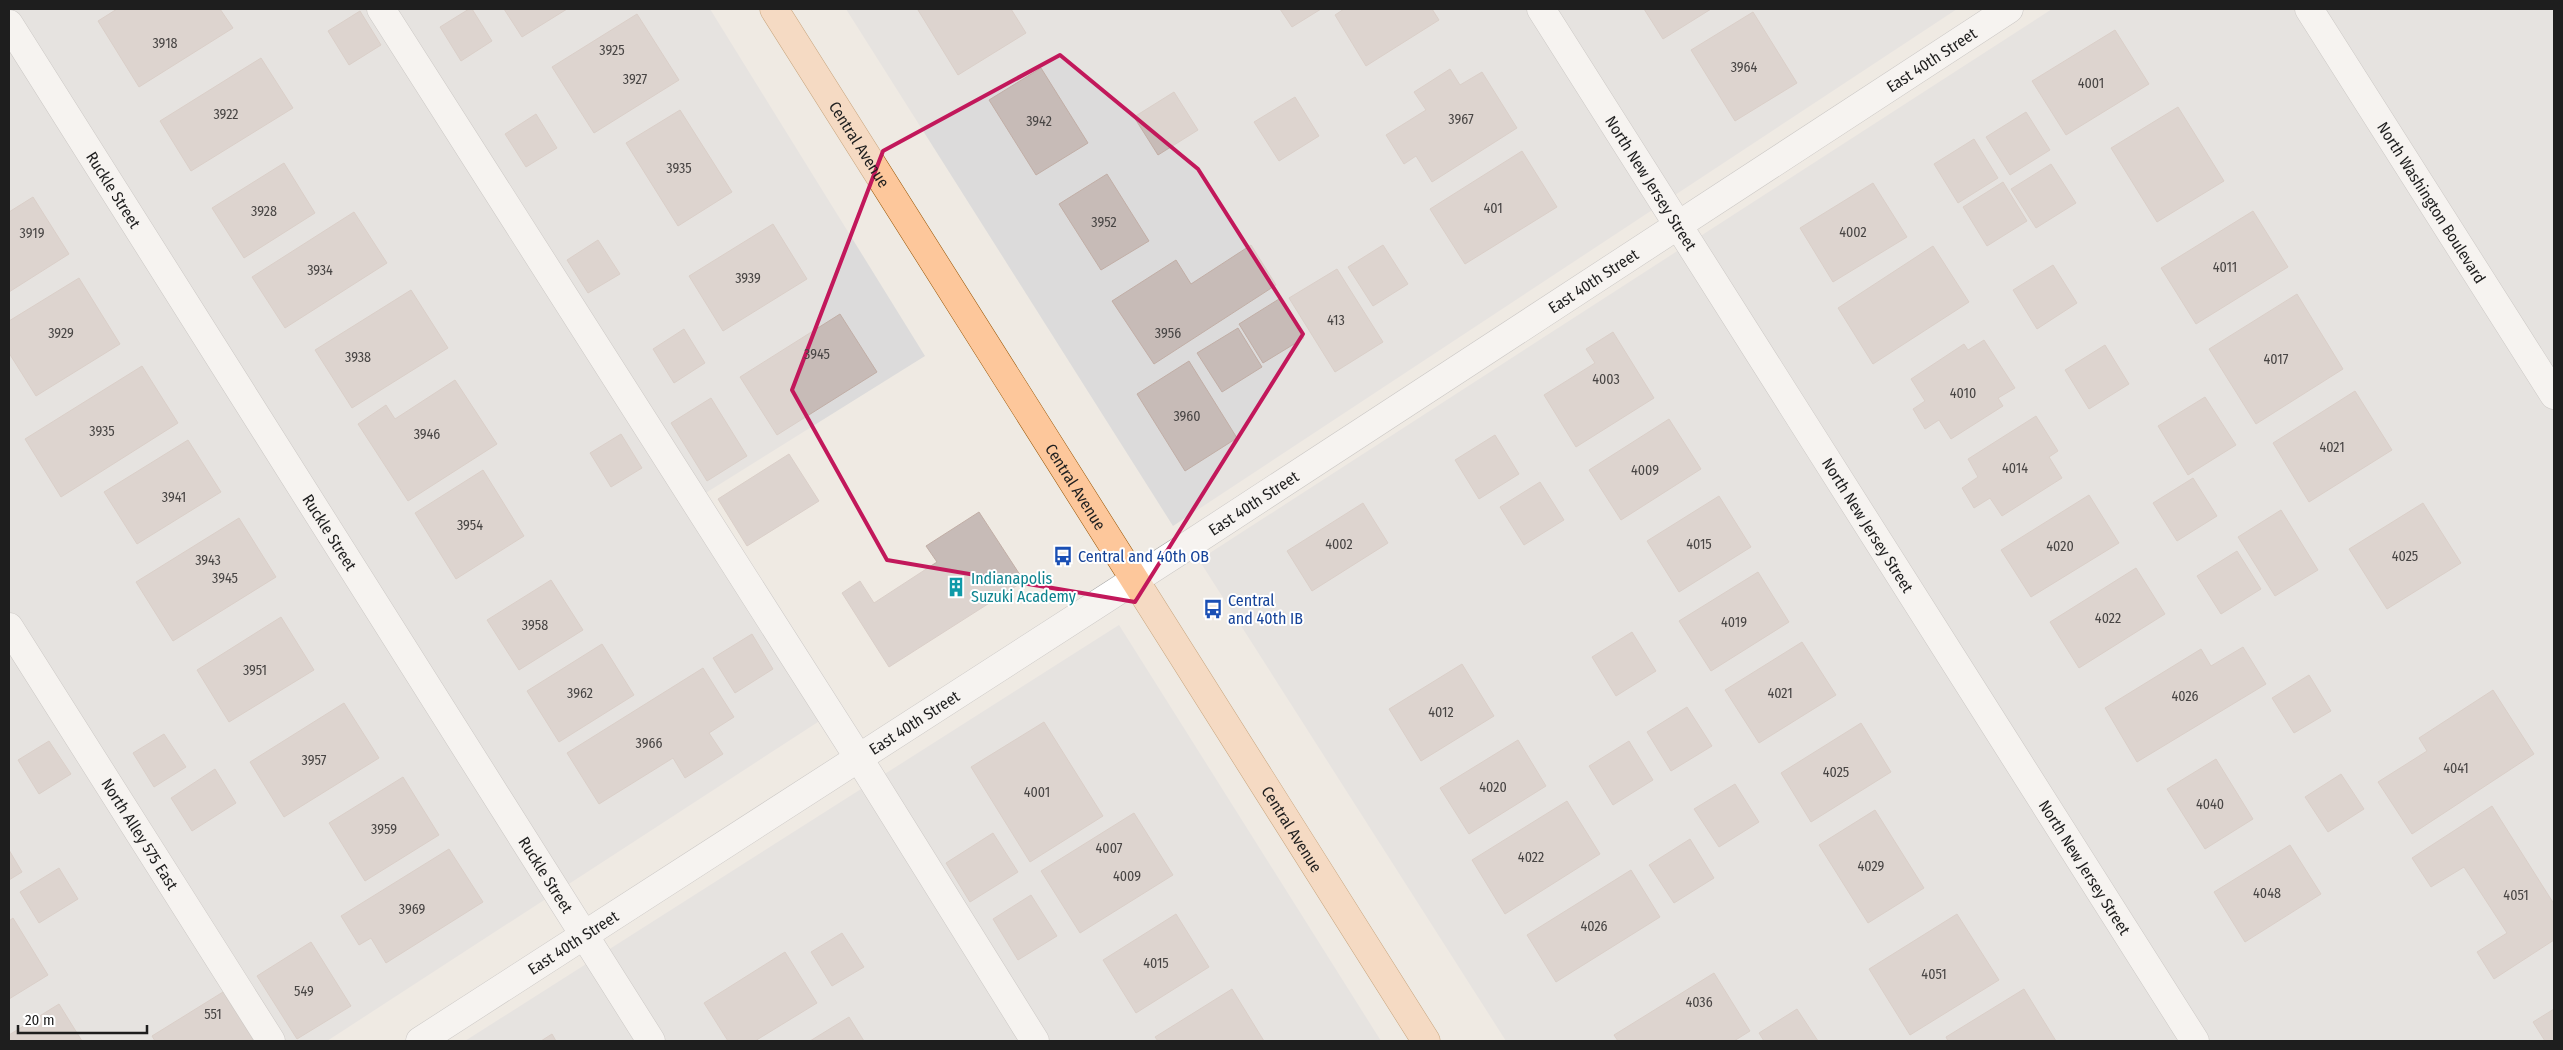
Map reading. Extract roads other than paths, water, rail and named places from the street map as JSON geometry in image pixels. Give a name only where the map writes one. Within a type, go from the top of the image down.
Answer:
[{"type":"main road","name":"Central Avenue","points":[[774,9],[1426,1041]]},
{"type":"street","points":[[381,9],[858,757],[1035,1041]]},
{"type":"street","name":"North New Jersey Street","points":[[1541,9],[2195,1041]]},
{"type":"street","name":"East 40th Street","points":[[420,1041],[1134,580],[2009,9]]},
{"type":"street","name":"North Washington Boulevard","points":[[2309,9],[2554,395]]},
{"type":"street","name":"Ruckle Street","points":[[9,24],[651,1041]]},
{"type":"street","name":"North Alley 575 East","points":[[9,627],[271,1041]]},
{"type":"place","name":"Central and 40th OB","points":[[1063,556]]},
{"type":"place","name":"Indianapolis Suzuki Academy","points":[[956,587]]},
{"type":"place","name":"Central and 40th IB","points":[[1213,609]]}]
